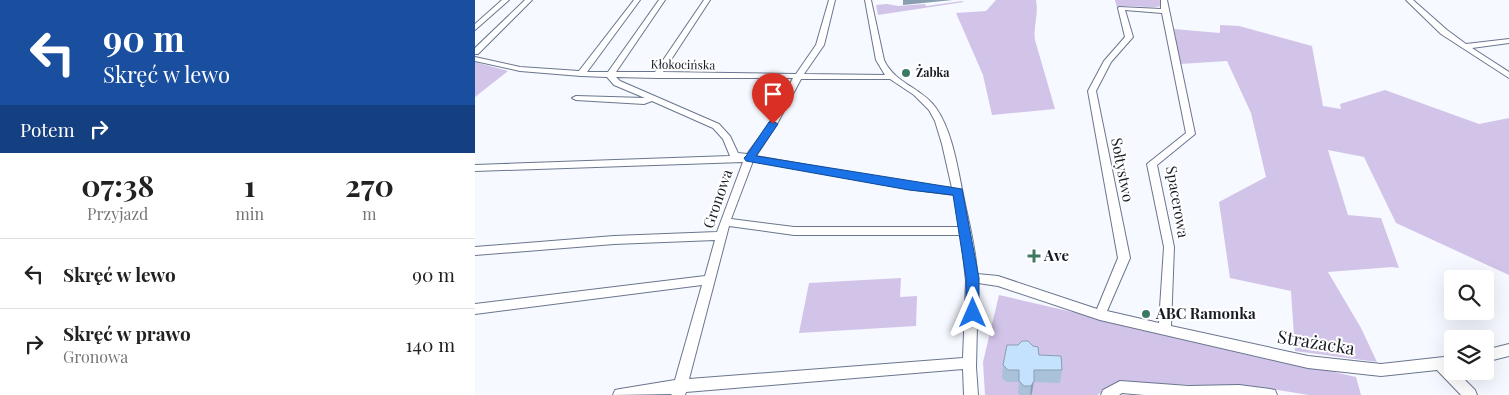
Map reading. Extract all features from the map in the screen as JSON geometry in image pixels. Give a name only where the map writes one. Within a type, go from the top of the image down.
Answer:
[{"type":"street","points":[[475,28],[506,0]]},
{"type":"street","points":[[475,52],[529,0]]},
{"type":"street","points":[[581,74],[637,0]]},
{"type":"street","points":[[662,0],[610,75],[617,84],[716,126],[727,138],[734,156],[909,186],[958,192]]},
{"type":"street","points":[[657,76],[707,0]]},
{"type":"street","name":"Gronowa","points":[[679,390],[725,222],[749,158],[773,124],[798,78],[820,45],[832,0]]},
{"type":"street","points":[[868,0],[881,64],[892,77],[924,97],[933,107],[947,140],[958,192],[972,278],[971,395]]},
{"type":"street","points":[[1165,0],[1165,10]]},
{"type":"street","points":[[1409,0],[1444,32],[1509,76]]},
{"type":"street","name":"Sołtystwo","points":[[1100,315],[1124,258],[1092,91],[1108,61],[1129,37],[1121,8],[1165,10]]},
{"type":"street","name":"Spacerowa","points":[[1165,10],[1191,134],[1152,164],[1169,247],[1165,329]]},
{"type":"street","points":[[1466,46],[1509,40]]},
{"type":"street","name":"Kłokocińska","points":[[475,59],[521,69],[581,74],[798,78],[892,77]]},
{"type":"street","points":[[576,98],[644,101],[653,99]]},
{"type":"street","points":[[475,168],[749,158]]},
{"type":"street","points":[[725,222],[794,231],[965,231]]},
{"type":"street","points":[[475,251],[614,240],[721,236]]},
{"type":"street","name":"Strażacka","points":[[972,278],[998,281],[1100,315],[1308,362],[1381,370],[1444,363]]},
{"type":"street","points":[[475,309],[708,280]]},
{"type":"street","points":[[1494,354],[1509,350]]},
{"type":"street","points":[[621,395],[970,364]]},
{"type":"street","points":[[1459,380],[1470,395]]},
{"type":"street","points":[[1108,395],[1120,387],[1189,392],[1239,390],[1270,395]]},
{"type":"shaded area","points":[[996,0],[1036,0],[1035,40],[1055,109],[992,115],[983,75],[956,13],[986,11]]},
{"type":"shaded area","points":[[1115,0],[1161,0],[1161,6],[1117,8]]},
{"type":"shaded area","points":[[964,2],[878,15],[876,5],[925,4],[926,6]]},
{"type":"shaded area","points":[[1220,25],[1239,26],[1312,46],[1323,106],[1341,109],[1340,104],[1385,90],[1479,124],[1509,118],[1509,275],[1396,223],[1364,157],[1328,150],[1348,215],[1381,218],[1399,268],[1328,272],[1361,328],[1377,362],[1295,351],[1291,291],[1230,278],[1219,202],[1266,177],[1251,113],[1227,61],[1180,64],[1174,29],[1220,33]]},
{"type":"shaded area","points":[[475,62],[508,71],[475,97]]},
{"type":"shaded area","points":[[901,278],[900,297],[917,296],[916,326],[799,333],[809,283]]},
{"type":"shaded area","points":[[999,295],[1356,377],[1361,395],[1309,395],[1266,388],[1120,382],[1097,395],[985,395],[983,362]]},
{"type":"building","points":[[1022,341],[1028,341],[1033,346],[1038,347],[1039,355],[1061,356],[1062,370],[1034,370],[1034,381],[1031,386],[1024,386],[1019,381],[1019,370],[1008,370],[1003,365],[1007,345],[1018,345]]},
{"type":"place","name":"Żabka","points":[[906,73]]},
{"type":"place","name":"Ave","points":[[1034,256]]},
{"type":"place","name":"ABC Ramonka","points":[[1146,314]]},
{"type":"route","points":[[773,124],[749,158],[909,186],[958,192],[969,250],[973,313]]}]
